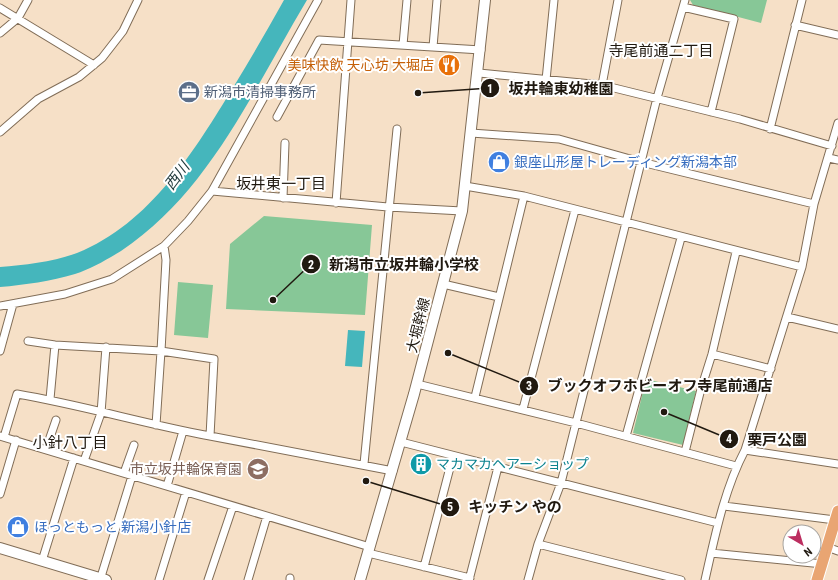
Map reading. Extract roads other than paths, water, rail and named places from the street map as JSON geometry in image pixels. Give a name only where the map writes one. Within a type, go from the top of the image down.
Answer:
[{"type":"main road","points":[[817,580],[837,515]]},
{"type":"street","points":[[0,33],[18,18],[28,0]]},
{"type":"street","points":[[0,132],[38,99],[79,77],[102,58],[123,31],[138,0]]},
{"type":"street","points":[[0,306],[65,294],[112,279],[164,246],[188,221],[212,191],[318,0]]},
{"type":"street","points":[[336,203],[350,0]]},
{"type":"street","points":[[403,45],[407,0]]},
{"type":"street","points":[[433,47],[437,0]]},
{"type":"street","name":"大堀幹線","points":[[360,580],[393,471],[462,211],[486,0]]},
{"type":"street","points":[[546,80],[554,0]]},
{"type":"street","points":[[602,85],[618,0]]},
{"type":"street","points":[[770,130],[802,0]]},
{"type":"street","points":[[528,580],[538,544],[561,483],[657,98],[684,4],[734,19],[711,112]]},
{"type":"street","points":[[0,8],[18,18],[24,24],[94,65]]},
{"type":"street","points":[[795,25],[838,35]]},
{"type":"street","points":[[277,117],[319,40],[481,50]]},
{"type":"street","points":[[478,73],[602,85],[711,112],[770,130],[832,146]]},
{"type":"street","points":[[705,580],[718,523],[736,466],[745,450],[802,268],[814,204],[829,158],[838,123]]},
{"type":"street","points":[[364,464],[396,129]]},
{"type":"street","points":[[471,133],[559,139],[641,162],[814,204]]},
{"type":"street","points":[[283,198],[285,143]]},
{"type":"street","points":[[829,158],[838,160]]},
{"type":"street","points":[[465,186],[524,196],[681,238],[802,268]]},
{"type":"street","points":[[212,191],[388,208],[462,211]]},
{"type":"street","points":[[475,398],[524,196]]},
{"type":"street","points":[[523,409],[575,210]]},
{"type":"street","points":[[626,436],[681,238]]},
{"type":"street","points":[[156,425],[166,260],[164,246]]},
{"type":"street","points":[[685,452],[701,389],[712,354],[736,252]]},
{"type":"street","points":[[443,284],[500,297]]},
{"type":"street","points":[[0,351],[12,304]]},
{"type":"street","points":[[787,317],[838,329]]},
{"type":"street","points":[[28,341],[55,345],[161,351],[214,359],[210,436]]},
{"type":"street","points":[[50,399],[55,345]]},
{"type":"street","points":[[84,461],[101,413],[106,348]]},
{"type":"street","points":[[712,354],[771,369]]},
{"type":"street","points":[[417,384],[523,409],[736,466]]},
{"type":"street","points":[[393,471],[364,464],[183,431],[101,413],[50,399],[17,394],[2,436],[267,516],[424,567],[470,579],[498,467]]},
{"type":"street","points":[[46,450],[56,420]]},
{"type":"street","points":[[167,486],[183,431]]},
{"type":"street","points":[[1,489],[16,440]]},
{"type":"street","points":[[401,442],[718,523]]},
{"type":"street","points":[[124,473],[134,445]]},
{"type":"street","points":[[745,450],[838,464]]},
{"type":"street","points":[[424,567],[453,456]]},
{"type":"street","points":[[42,560],[74,458]]},
{"type":"street","points":[[0,548],[102,579],[132,476]]},
{"type":"street","points":[[159,580],[186,492]]},
{"type":"street","points":[[208,580],[233,506]]},
{"type":"street","points":[[724,506],[837,515]]},
{"type":"street","points":[[248,580],[267,516]]},
{"type":"street","points":[[538,544],[681,580]]},
{"type":"street","points":[[827,547],[838,551]]},
{"type":"street","points":[[711,553],[823,564]]},
{"type":"water","name":"西川","points":[[284,0],[307,0],[228,136],[205,169],[180,199],[152,227],[121,251],[93,267],[57,279],[0,287],[0,267],[49,261],[77,253],[103,240],[127,224],[148,204],[168,183],[203,135],[247,65]]},
{"type":"water","points":[[348,330],[365,331],[362,367],[345,366]]},
{"type":"place","name":"美味快飲 天心坊 大堀店","points":[[449,65]]},
{"type":"place","name":"新潟市清掃事務所","points":[[189,92]]},
{"type":"place","name":"坂井輪東幼稚園","points":[[418,93]]},
{"type":"place","name":"銀座山形屋トレーディング新潟本部","points":[[499,162]]},
{"type":"place","name":"新潟市立坂井輪小学校","points":[[273,300]]},
{"type":"place","name":"ブックオフホビーオフ寺尾前通店","points":[[448,353]]},
{"type":"place","name":"栗戸公園","points":[[664,412]]},
{"type":"place","name":"マカマカヘアーショップ","points":[[421,464]]},
{"type":"place","name":"市立坂井輪保育園","points":[[258,469]]},
{"type":"place","name":"キッチン やの","points":[[366,481]]},
{"type":"place","name":"ほっともっと 新潟小針店","points":[[18,527]]},
{"type":"district","name":"寺尾前通二丁目","points":[[661,51]]},
{"type":"district","name":"坂井東一丁目","points":[[281,184]]},
{"type":"district","name":"小針八丁目","points":[[70,443]]}]
